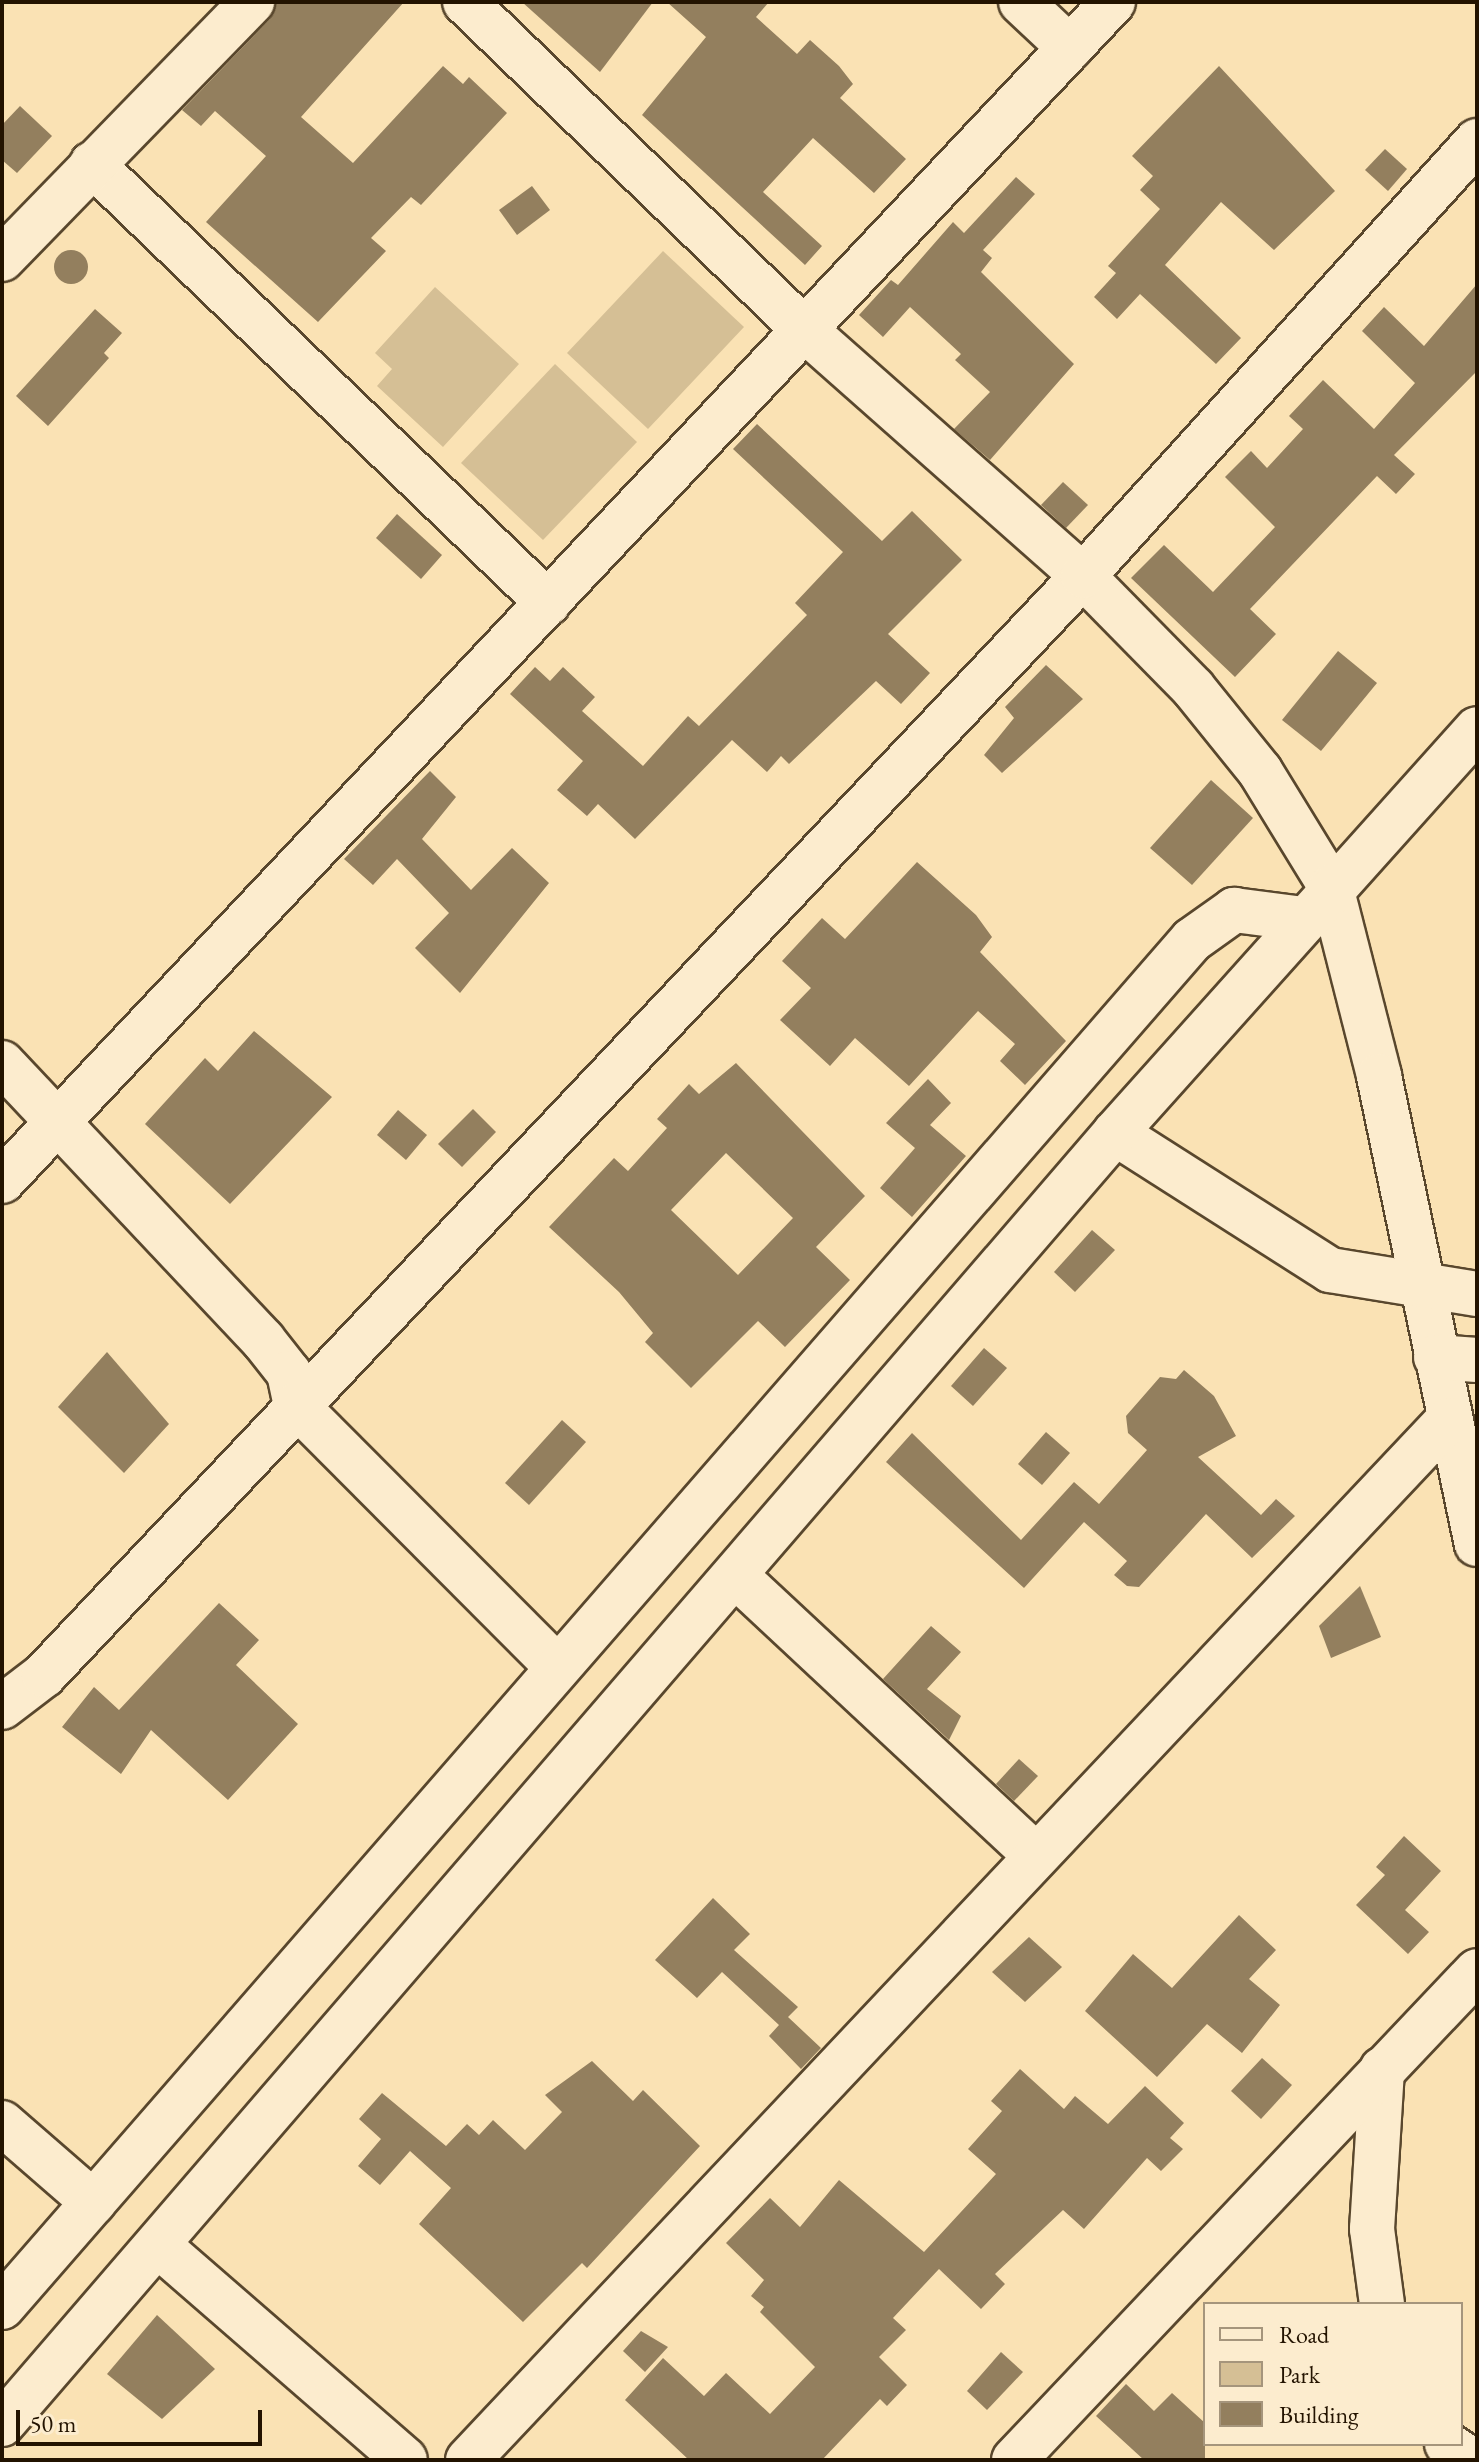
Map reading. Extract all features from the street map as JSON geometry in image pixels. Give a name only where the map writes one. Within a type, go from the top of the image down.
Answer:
[{"type":"street","points":[[2,259],[252,2]]},
{"type":"street","points":[[465,2],[805,330],[1083,576],[1193,688],[1260,771],[1317,903],[1421,1286],[1456,1359],[1448,1420],[1477,1544]]},
{"type":"street","points":[[1021,2],[1070,48]]},
{"type":"street","points":[[2,1181],[1113,2]]},
{"type":"street","points":[[2,1707],[44,1675],[1083,576],[1477,141]]},
{"type":"street","points":[[92,164],[548,603]]},
{"type":"street","points":[[2,2424],[1115,1133],[1317,903],[1477,729]]},
{"type":"street","points":[[2,2307],[556,1666],[1192,940],[1234,910],[1317,903]]},
{"type":"street","points":[[2,1063],[61,1118],[263,1340],[289,1373],[296,1405],[556,1666]]},
{"type":"street","points":[[1115,1133],[1330,1270],[1477,1294]]},
{"type":"street","points":[[468,2460],[1448,1420]]},
{"type":"street","points":[[736,1576],[1036,1856]]},
{"type":"street","points":[[1014,2460],[1477,1971]]},
{"type":"street","points":[[1382,2069],[1372,2229],[1382,2302]]},
{"type":"street","points":[[2,2123],[93,2202]]},
{"type":"street","points":[[158,2245],[405,2460]]},
{"type":"street","points":[[1450,2446],[1471,2460]]},
{"type":"green space","points":[[663,251],[744,327],[648,429],[567,353]]},
{"type":"green space","points":[[435,287],[519,364],[443,447],[377,386],[392,369],[375,353]]},
{"type":"green space","points":[[555,364],[637,442],[543,540],[461,463]]},
{"type":"building","points":[[276,2],[404,2],[301,117],[353,163],[443,66],[463,84],[469,77],[507,113],[421,205],[411,197],[371,238],[386,251],[318,322],[206,222],[266,156],[215,111],[201,126],[182,110],[270,19]]},
{"type":"building","points":[[522,2],[653,2],[600,72]]},
{"type":"building","points":[[667,2],[769,2],[756,17],[797,54],[810,40],[839,66],[853,84],[840,98],[906,159],[874,193],[813,138],[763,192],[822,246],[805,265],[642,115],[706,37]]},
{"type":"building","points":[[1219,66],[1335,191],[1274,250],[1221,202],[1165,265],[1241,338],[1216,364],[1140,294],[1117,319],[1094,297],[1116,273],[1108,266],[1160,209],[1140,190],[1153,176],[1132,156]]},
{"type":"building","points":[[20,106],[52,136],[17,173],[2,160],[2,125]]},
{"type":"building","points":[[1385,149],[1407,169],[1388,191],[1365,170]]},
{"type":"building","points":[[1016,177],[1035,194],[983,250],[992,258],[981,272],[1074,364],[990,460],[954,429],[990,392],[955,360],[961,354],[910,307],[883,337],[859,315],[891,280],[898,285],[953,222],[964,233]]},
{"type":"building","points":[[532,186],[550,210],[517,235],[499,210]]},
{"type":"building","points":[[71,250],[83,255],[88,267],[83,279],[71,284],[59,279],[54,267],[59,255]]},
{"type":"building","points":[[1477,284],[1477,371],[1394,455],[1415,474],[1396,494],[1377,476],[1250,609],[1276,634],[1235,677],[1131,578],[1164,545],[1213,592],[1275,527],[1225,477],[1251,451],[1267,468],[1303,429],[1289,416],[1323,380],[1374,429],[1415,383],[1362,331],[1384,307],[1424,346]]},
{"type":"building","points":[[95,309],[122,333],[104,353],[109,358],[48,426],[16,396]]},
{"type":"building","points":[[757,424],[882,541],[912,511],[962,560],[888,634],[930,673],[901,704],[876,681],[789,764],[781,756],[767,772],[732,740],[635,839],[598,804],[587,816],[557,790],[583,761],[510,694],[535,667],[550,681],[563,667],[595,697],[582,711],[643,766],[688,716],[699,726],[807,615],[795,603],[843,552],[733,449]]},
{"type":"building","points":[[1063,482],[1088,505],[1066,528],[1041,505]]},
{"type":"building","points":[[397,514],[442,555],[421,579],[376,538]]},
{"type":"building","points":[[1338,651],[1377,683],[1321,751],[1282,720]]},
{"type":"building","points":[[1046,665],[1083,699],[1002,773],[984,755],[1014,718],[1005,707]]},
{"type":"building","points":[[430,771],[456,797],[422,839],[471,890],[512,848],[549,883],[460,993],[415,948],[449,913],[397,859],[373,885],[344,859]]},
{"type":"building","points":[[1211,780],[1253,818],[1192,885],[1150,848]]},
{"type":"building","points":[[917,862],[976,915],[992,937],[980,952],[1066,1041],[1025,1085],[1000,1061],[1015,1044],[978,1011],[909,1086],[855,1038],[830,1066],[780,1020],[811,988],[782,961],[822,918],[845,939]]},
{"type":"building","points":[[254,1031],[332,1097],[230,1204],[145,1124],[205,1058],[218,1071]]},
{"type":"building","points":[[736,1063],[865,1196],[816,1247],[850,1280],[785,1347],[758,1321],[691,1388],[645,1342],[653,1333],[619,1292],[549,1227],[614,1158],[628,1171],[667,1128],[657,1119],[689,1084],[699,1094]],"holes":[[[726,1153],[793,1218],[738,1275],[671,1210]]]},
{"type":"building","points":[[928,1079],[951,1103],[930,1125],[966,1156],[912,1217],[880,1188],[915,1148],[886,1123]]},
{"type":"building","points":[[473,1109],[496,1132],[462,1167],[438,1144]]},
{"type":"building","points":[[398,1110],[427,1135],[406,1160],[377,1135]]},
{"type":"building","points":[[1092,1230],[1115,1250],[1075,1292],[1054,1272]]},
{"type":"building","points":[[984,1348],[1007,1368],[973,1406],[951,1386]]},
{"type":"building","points":[[107,1352],[169,1424],[124,1473],[58,1407]]},
{"type":"building","points":[[1184,1370],[1214,1396],[1236,1436],[1198,1457],[1261,1515],[1276,1499],[1295,1516],[1252,1558],[1206,1514],[1139,1587],[1127,1586],[1114,1575],[1127,1561],[1084,1522],[1024,1588],[886,1462],[912,1433],[1021,1540],[1074,1482],[1099,1504],[1147,1450],[1128,1433],[1126,1416],[1160,1377],[1176,1379]]},
{"type":"building","points":[[562,1420],[586,1442],[529,1505],[505,1483]]},
{"type":"building","points":[[1046,1432],[1070,1453],[1042,1485],[1018,1464]]},
{"type":"building","points":[[1360,1586],[1381,1637],[1331,1658],[1319,1626]]},
{"type":"building","points":[[219,1603],[259,1640],[236,1665],[298,1724],[228,1800],[151,1730],[121,1774],[62,1727],[94,1687],[119,1710]]},
{"type":"building","points":[[931,1626],[961,1652],[927,1689],[961,1716],[949,1740],[883,1679]]},
{"type":"building","points":[[1019,1759],[1038,1776],[1014,1801],[996,1784]]},
{"type":"building","points":[[1404,1836],[1441,1871],[1405,1910],[1429,1932],[1408,1954],[1356,1905],[1385,1875],[1376,1867]]},
{"type":"building","points":[[713,1898],[750,1934],[734,1950],[798,2007],[788,2017],[821,2048],[801,2069],[769,2036],[779,2025],[722,1972],[697,1998],[655,1960]]},
{"type":"building","points":[[1239,1915],[1276,1950],[1249,1979],[1280,2005],[1242,2053],[1207,2024],[1157,2077],[1085,2011],[1133,1954],[1172,1988]]},
{"type":"building","points":[[1029,1937],[1062,1967],[1025,2002],[992,1972]]},
{"type":"building","points":[[1262,2058],[1292,2085],[1261,2119],[1231,2091]]},
{"type":"building","points":[[592,2061],[633,2101],[643,2090],[700,2146],[587,2268],[582,2263],[523,2322],[419,2224],[451,2188],[410,2151],[380,2185],[358,2166],[381,2139],[359,2119],[382,2093],[446,2146],[467,2124],[479,2135],[493,2120],[525,2150],[562,2112],[545,2095]]},
{"type":"building","points":[[1020,2069],[1064,2109],[1075,2096],[1108,2124],[1145,2086],[1184,2123],[1170,2138],[1183,2149],[1161,2171],[1147,2158],[1084,2229],[1063,2210],[995,2274],[1005,2284],[981,2309],[939,2269],[893,2318],[906,2330],[879,2357],[907,2385],[887,2406],[880,2399],[822,2460],[689,2460],[625,2400],[663,2358],[704,2396],[726,2373],[770,2414],[815,2367],[760,2312],[764,2307],[751,2296],[764,2280],[726,2243],[770,2198],[800,2227],[839,2180],[924,2252],[996,2174],[968,2149],[1002,2111],[991,2101]]},
{"type":"building","points":[[157,2315],[215,2369],[162,2419],[107,2374]]},
{"type":"building","points":[[641,2331],[668,2347],[645,2372],[623,2351]]},
{"type":"building","points":[[1001,2352],[1023,2372],[987,2410],[967,2391]]},
{"type":"building","points":[[1126,2384],[1154,2411],[1172,2393],[1203,2421],[1205,2460],[1144,2460],[1096,2416]]}]
